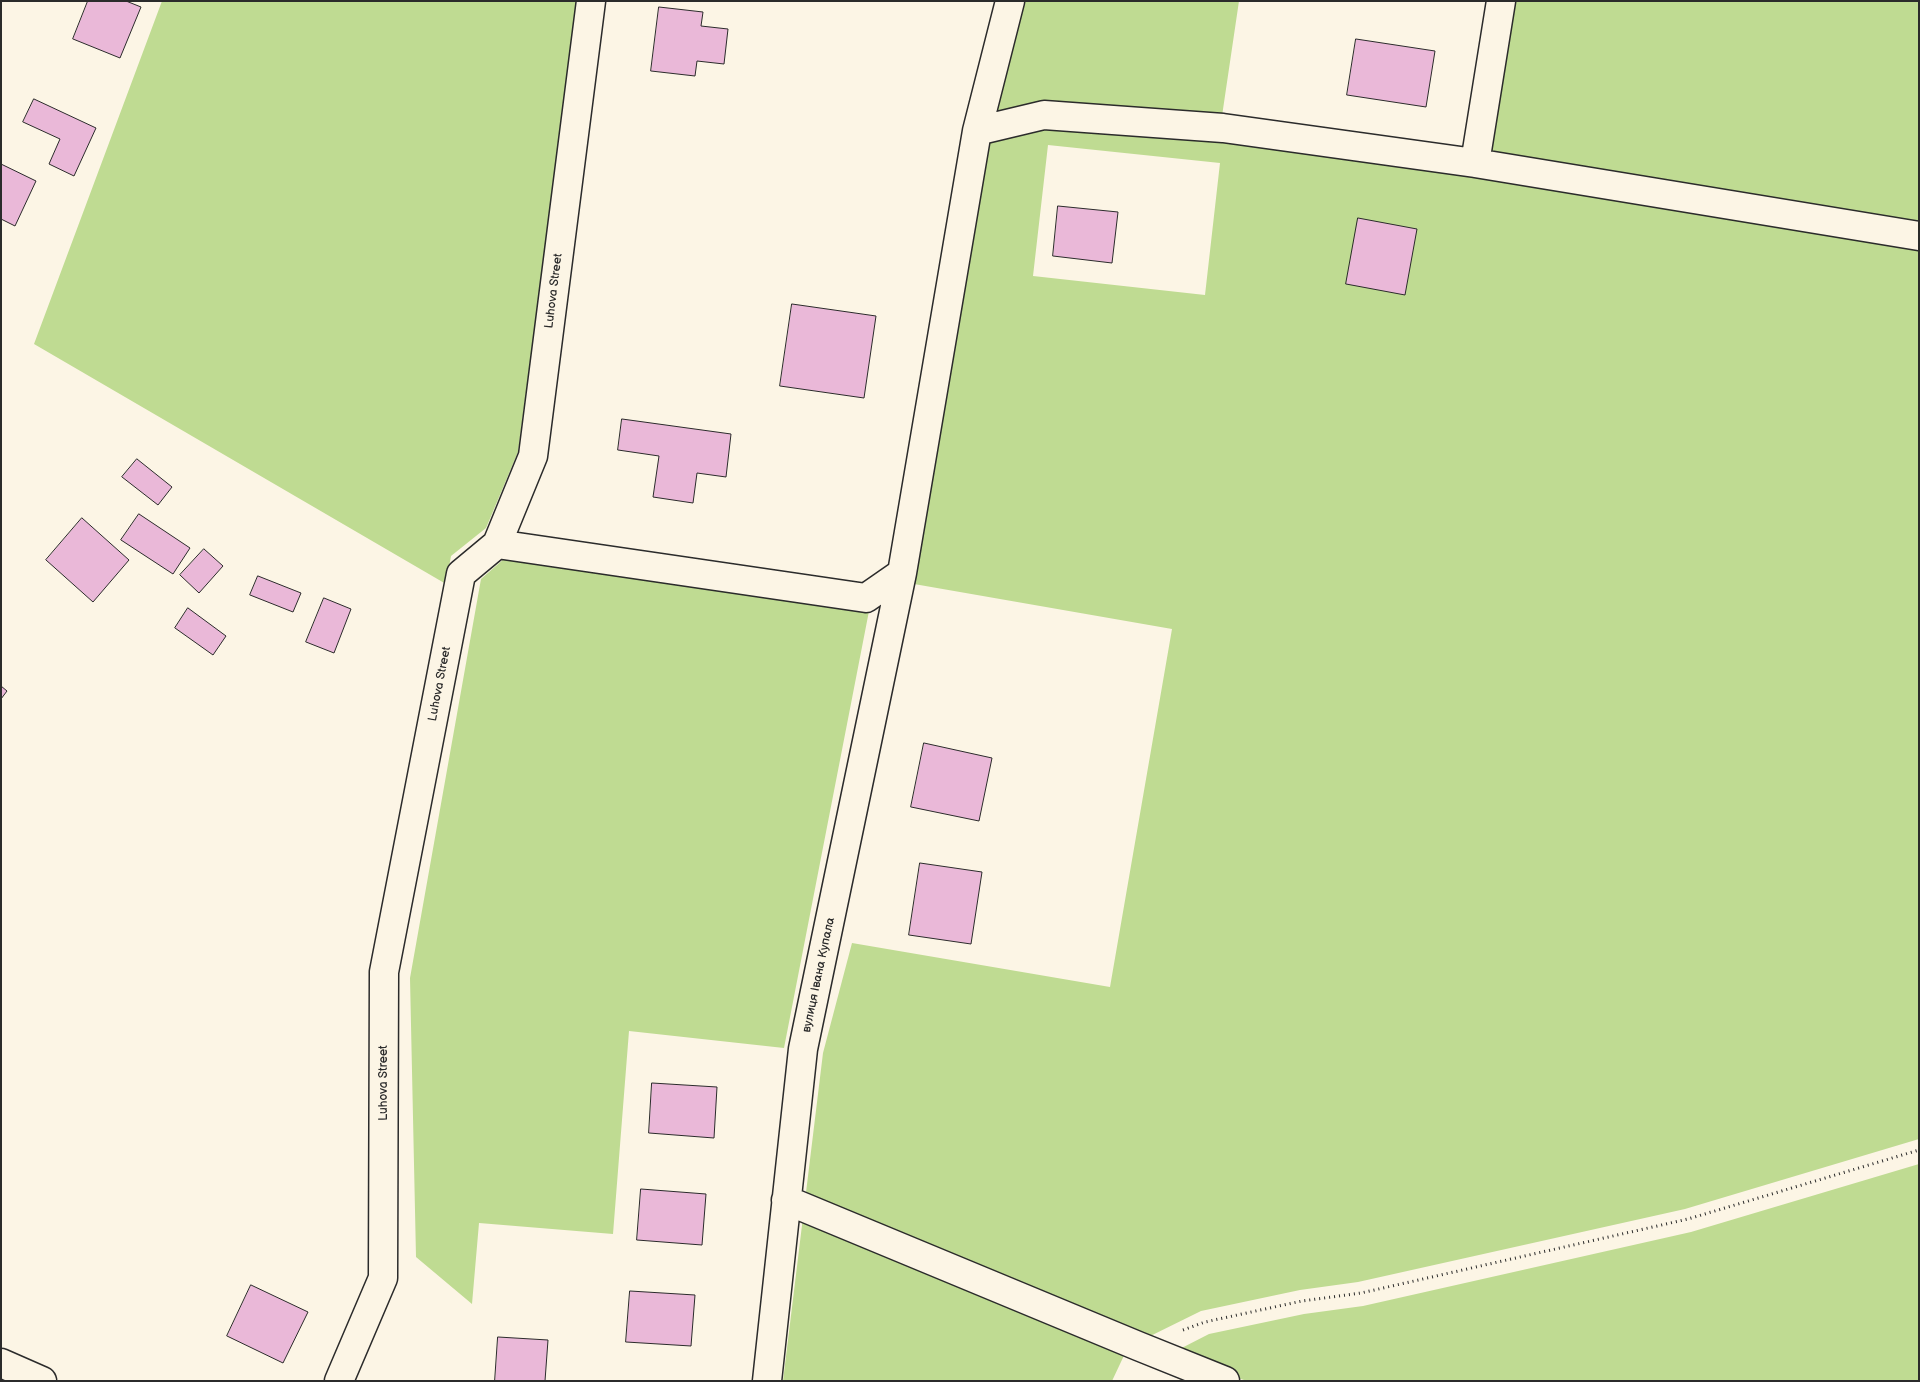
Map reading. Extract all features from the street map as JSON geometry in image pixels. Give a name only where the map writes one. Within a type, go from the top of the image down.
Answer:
[{"type":"street","name":"Luhova Street","points":[[339,1381],[383,1278],[384,972],[462,574],[497,544],[532,456],[591,1]]},
{"type":"street","points":[[1010,1],[977,131],[1044,115],[1223,128],[1475,163],[1919,236]]},
{"type":"street","points":[[1475,163],[1501,1]]},
{"type":"street","name":"вулиця Івана Купала","points":[[767,1381],[803,1049],[902,573],[977,131]]},
{"type":"street","points":[[497,544],[866,598],[902,573]]},
{"type":"street","points":[[786,1200],[1226,1381]]},
{"type":"street","points":[[1,1364],[42,1381]]},
{"type":"path","points":[[1138,1346],[1205,1322],[1302,1301],[1360,1293],[1688,1219],[1919,1150]]},
{"type":"green space","points":[[162,1],[578,1],[518,452],[486,528],[451,556],[446,584],[34,344]]},
{"type":"green space","points":[[1023,1],[1239,1],[1222,116],[994,117]]},
{"type":"green space","points":[[1511,1],[1919,1],[1919,226],[1486,154]]},
{"type":"green space","points":[[1045,125],[1221,138],[1474,172],[1919,246],[1919,1139],[1685,1209],[1358,1282],[1300,1290],[1201,1311],[1128,1347],[1112,1381],[783,1381],[823,1053],[852,943],[1110,987],[1172,629],[914,584],[989,138]],"holes":[[[1048,145],[1220,163],[1205,295],[1033,276]]]},
{"type":"green space","points":[[505,558],[869,611],[784,1048],[629,1031],[613,1234],[479,1223],[472,1304],[416,1257],[410,978],[481,579]]},
{"type":"green space","points":[[1919,1164],[1919,1381],[1247,1381],[1168,1355],[1209,1334],[1304,1314],[1363,1306],[1691,1232]]},
{"type":"building","points":[[88,1],[126,1],[141,7],[120,58],[73,39]]},
{"type":"building","points":[[659,7],[703,12],[701,26],[728,29],[724,64],[697,61],[695,76],[651,71]]},
{"type":"building","points":[[1356,39],[1435,51],[1426,107],[1347,95]]},
{"type":"building","points":[[34,99],[96,128],[74,176],[49,164],[60,139],[23,122]]},
{"type":"building","points":[[1,164],[36,181],[15,226],[1,219]]},
{"type":"building","points":[[1058,206],[1118,212],[1112,263],[1053,256]]},
{"type":"building","points":[[1358,218],[1417,229],[1405,295],[1346,284]]},
{"type":"building","points":[[792,304],[876,316],[864,398],[780,386]]},
{"type":"building","points":[[622,419],[731,434],[726,477],[697,473],[693,503],[653,497],[659,456],[618,450]]},
{"type":"building","points":[[137,459],[172,487],[158,505],[122,477]]},
{"type":"building","points":[[139,514],[190,548],[173,574],[121,540]]},
{"type":"building","points":[[82,518],[129,560],[93,602],[46,560]]},
{"type":"building","points":[[204,549],[223,566],[199,593],[180,575]]},
{"type":"building","points":[[258,576],[301,593],[293,612],[250,595]]},
{"type":"building","points":[[324,598],[351,609],[334,653],[306,642]]},
{"type":"building","points":[[188,608],[226,636],[213,655],[175,628]]},
{"type":"building","points":[[1,686],[7,691],[1,699]]},
{"type":"building","points":[[924,743],[992,758],[979,821],[911,807]]},
{"type":"building","points":[[920,863],[982,872],[971,944],[909,935]]},
{"type":"building","points":[[652,1083],[717,1087],[714,1138],[649,1133]]},
{"type":"building","points":[[641,1189],[706,1194],[702,1245],[637,1240]]},
{"type":"building","points":[[251,1285],[308,1312],[283,1363],[227,1336]]},
{"type":"building","points":[[630,1291],[695,1295],[691,1346],[626,1342]]},
{"type":"building","points":[[498,1337],[548,1340],[545,1381],[495,1381]]}]
